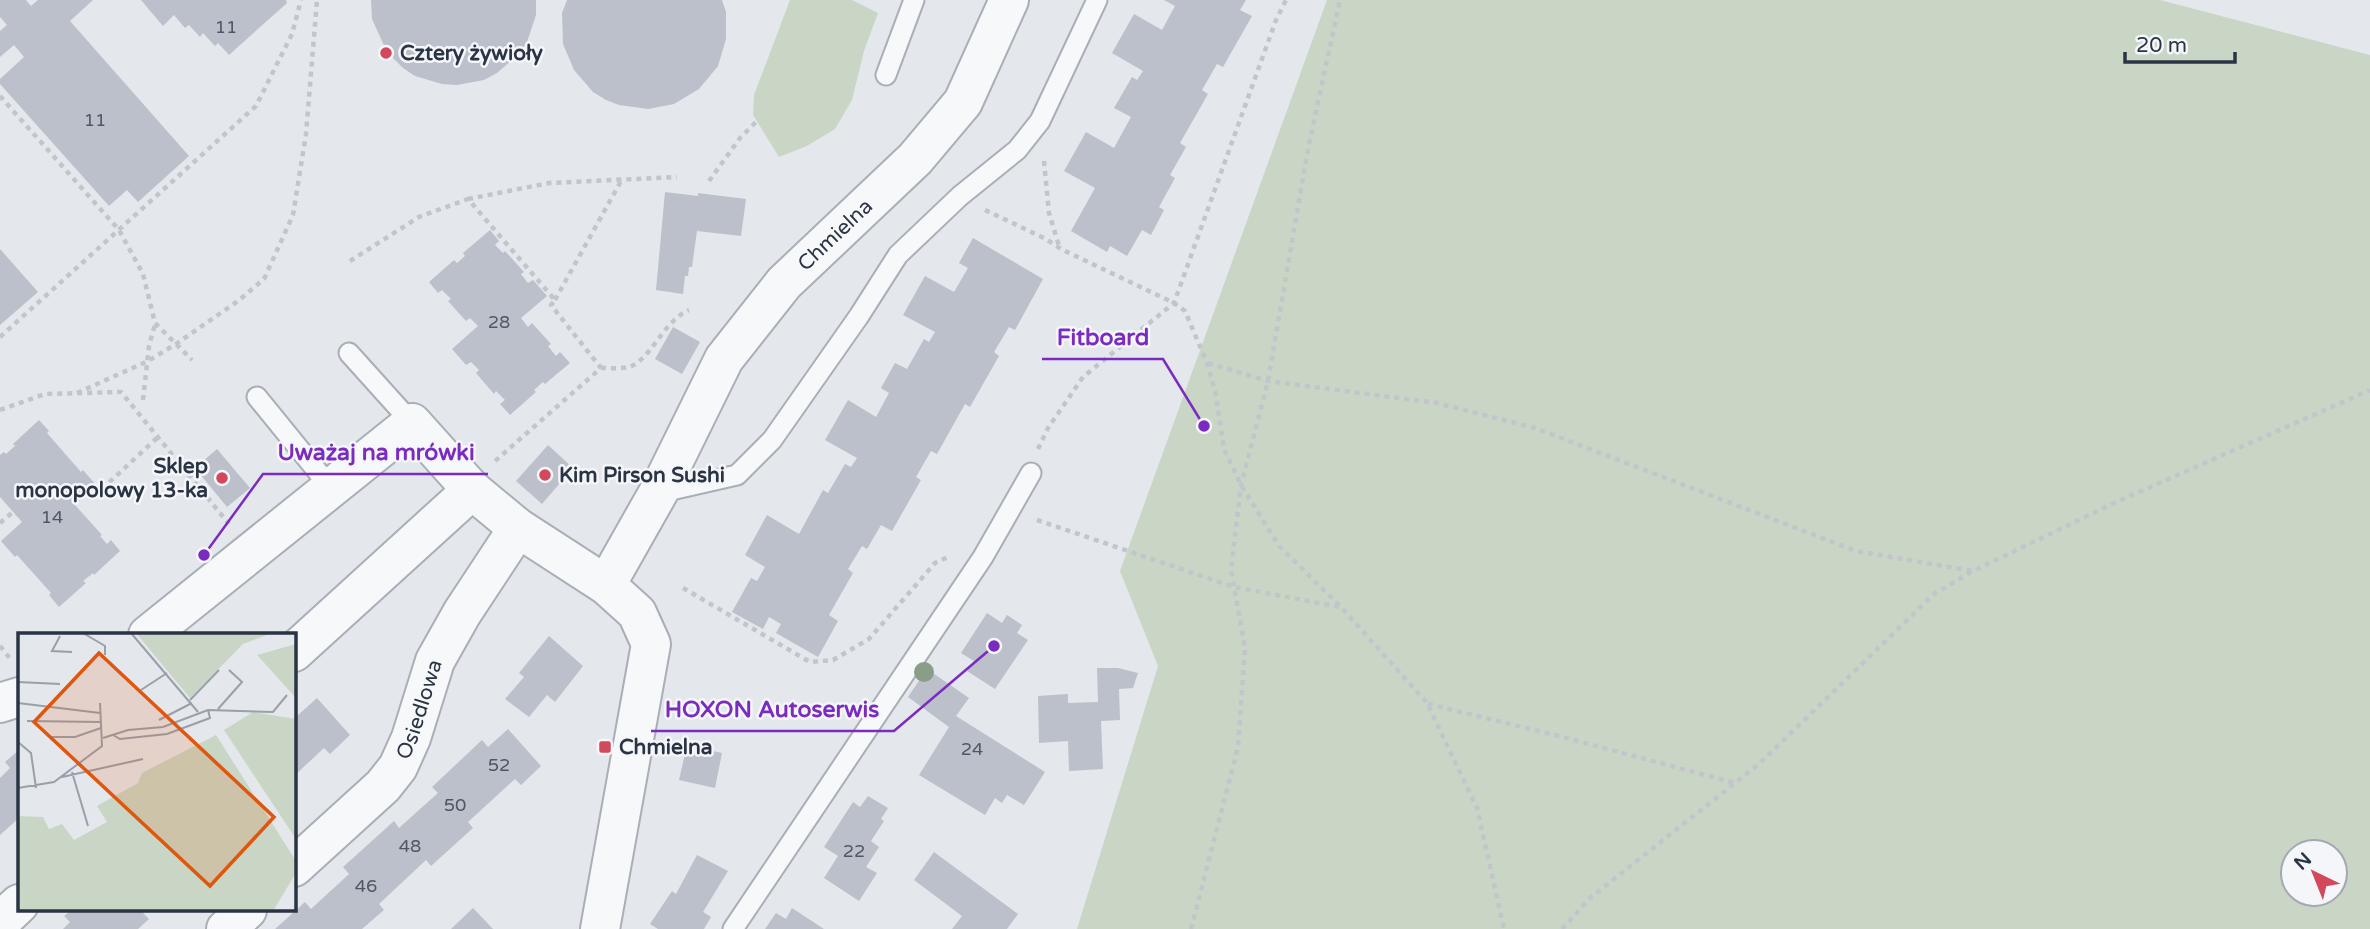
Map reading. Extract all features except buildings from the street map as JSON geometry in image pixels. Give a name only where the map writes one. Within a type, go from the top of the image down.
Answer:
[{"type":"street","name":"Chmielna","points":[[606,585],[658,493],[724,359],[784,283],[915,159],[963,102],[1009,0]]},
{"type":"street","points":[[151,633],[412,423],[480,479],[518,528],[606,585],[637,613],[651,644],[600,929]]},
{"type":"street","points":[[296,650],[480,479]]},
{"type":"street","name":"Osiedlowa","points":[[296,865],[383,786],[398,767],[411,738],[435,661],[462,613],[518,528]]},
{"type":"street","points":[[0,703],[18,697]]},
{"type":"street","points":[[0,922],[18,905]]},
{"type":"street","points":[[226,929],[245,912]]},
{"type":"lane","points":[[886,75],[914,0]]},
{"type":"lane","points":[[658,493],[737,475],[772,440],[898,255],[960,197],[1017,150],[1040,121],[1097,0]]},
{"type":"lane","points":[[349,353],[412,423]]},
{"type":"lane","points":[[257,397],[331,488]]},
{"type":"lane","points":[[733,929],[992,541],[1031,473]]},
{"type":"path","points":[[0,337],[256,106],[292,34],[301,0]]},
{"type":"path","points":[[77,393],[148,361],[176,344],[238,301],[264,279],[293,215],[306,134],[317,0]]},
{"type":"path","points":[[1031,473],[1033,460],[1048,428],[1083,377],[1174,303],[1271,33],[1286,0]]},
{"type":"path","points":[[1191,929],[1238,747],[1245,648],[1231,570],[1241,485],[1268,381],[1308,149],[1340,0]]},
{"type":"path","points":[[0,96],[119,230],[143,274],[155,323],[143,400]]},
{"type":"path","points":[[709,181],[740,138],[757,121]]},
{"type":"path","points":[[1045,170],[1049,213],[1060,249]]},
{"type":"path","points":[[350,261],[419,217],[468,199],[549,183],[677,177]]},
{"type":"path","points":[[601,368],[551,305],[621,180]]},
{"type":"path","points":[[468,199],[555,300]]},
{"type":"path","points":[[990,212],[1046,239],[1060,249],[1174,303],[1185,311],[1207,363],[1216,395],[1224,449],[1241,485],[1279,546],[1341,607],[1427,703],[1477,808],[1504,929]]},
{"type":"path","points":[[480,479],[601,368],[629,367],[641,359],[665,328],[681,313],[690,310]]},
{"type":"path","points":[[155,323],[192,360]]},
{"type":"path","points":[[1207,363],[1268,381],[1437,403],[1535,428],[1856,551],[1973,571]]},
{"type":"path","points":[[1562,929],[1590,898],[1759,764],[1934,594],[1973,571],[2112,504],[2370,390]]},
{"type":"path","points":[[0,410],[45,394],[121,392],[253,552]]},
{"type":"path","points":[[102,489],[158,438]]},
{"type":"path","points":[[1010,510],[1234,587],[1341,607]]},
{"type":"path","points":[[0,523],[13,512]]},
{"type":"path","points":[[683,588],[810,662],[833,660],[869,639],[935,563],[992,541]]},
{"type":"path","points":[[1427,703],[1555,734],[1735,783]]},
{"type":"green space","points":[[790,0],[852,0],[878,13],[864,51],[852,100],[835,129],[807,146],[779,157],[753,115],[754,95]]},
{"type":"green space","points":[[1327,0],[2160,0],[2370,55],[2370,929],[1077,929],[1158,666],[1120,571]]},
{"type":"place","name":"Cztery żywioły","points":[[386,53]]},
{"type":"place","name":"Fitboard","points":[[1204,426]]},
{"type":"place","name":"Kim Pirson Sushi","points":[[545,475]]},
{"type":"place","name":"Sklep monopolowy 13-ka","points":[[222,478]]},
{"type":"place","name":"Uważaj na mrówki","points":[[204,555]]},
{"type":"place","name":"HOXON Autoserwis","points":[[994,646]]},
{"type":"place","name":"Chmielna","points":[[605,747]]}]
